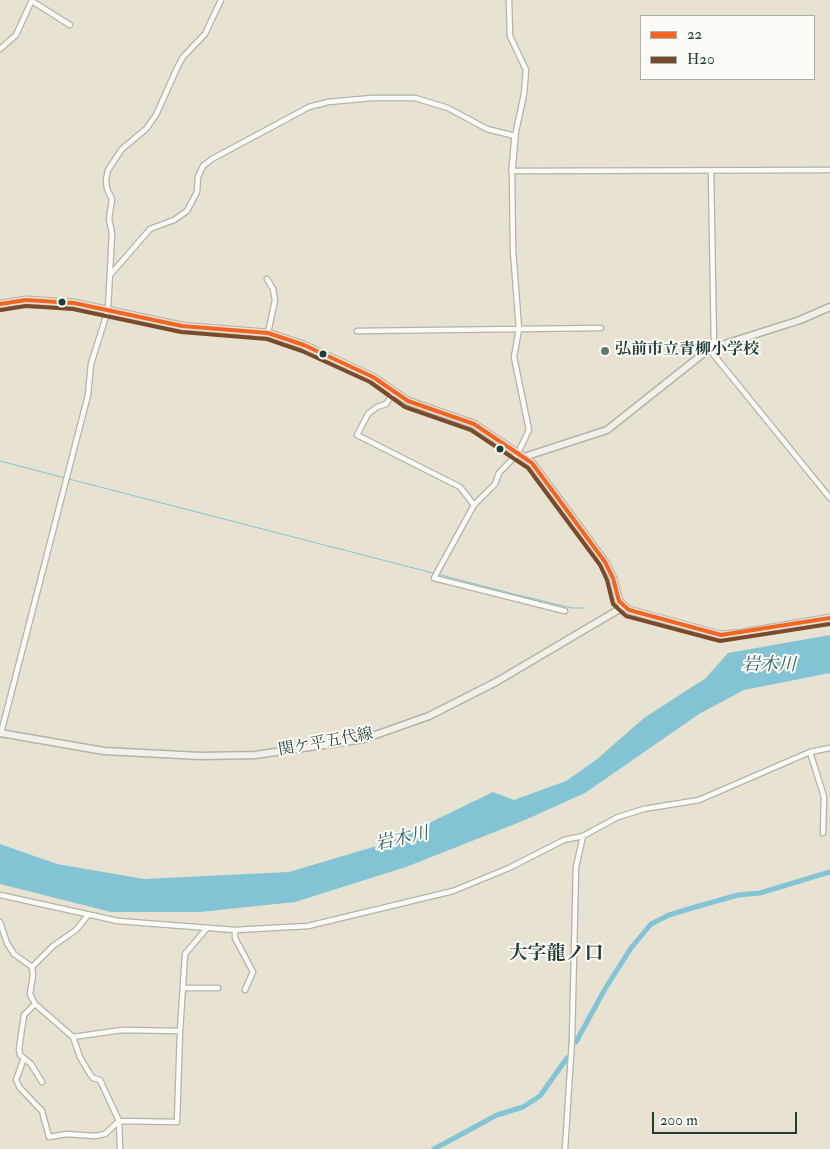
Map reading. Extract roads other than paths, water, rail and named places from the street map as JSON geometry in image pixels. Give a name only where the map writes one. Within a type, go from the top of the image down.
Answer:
[{"type":"main road","points":[[0,304],[26,300],[62,302],[182,326],[268,333],[304,345],[360,370],[414,404],[474,424],[521,455],[540,471],[605,562],[623,607],[658,620],[720,635],[742,634],[830,618]]},
{"type":"main road","points":[[521,455],[607,430],[712,348],[800,320],[830,307]]},
{"type":"main road","name":"関ケ平五代線","points":[[1,733],[104,750],[201,756],[255,755],[364,739],[429,716],[496,682],[623,607]]},
{"type":"street","points":[[1,733],[88,395],[93,357],[108,310],[111,274],[112,233],[110,219],[112,199],[107,189],[108,170],[122,149],[146,129],[156,115],[178,66],[205,34],[222,0]]},
{"type":"street","points":[[510,0],[510,36],[526,70],[524,94],[515,136],[512,171],[513,250],[519,328],[514,357],[522,405],[529,425],[521,455],[498,473],[495,484],[474,505],[434,578],[565,611]]},
{"type":"street","points":[[0,49],[16,35],[32,1],[70,25]]},
{"type":"street","points":[[111,274],[150,230],[174,220],[187,211],[197,192],[198,176],[203,166],[212,159],[309,107],[328,102],[372,98],[416,98],[448,108],[487,129],[515,136]]},
{"type":"street","points":[[512,171],[830,170]]},
{"type":"street","points":[[711,171],[712,348],[830,498]]},
{"type":"street","points":[[267,279],[273,288],[274,300],[268,333]]},
{"type":"street","points":[[357,331],[601,328]]},
{"type":"street","points":[[394,392],[386,404],[377,407],[368,414],[356,435],[460,488],[474,505]]},
{"type":"street","points":[[0,895],[118,920],[235,930],[308,926],[453,891],[509,868],[564,840],[583,836],[618,817],[644,809],[699,800],[810,752],[830,748]]},
{"type":"street","points":[[810,752],[824,797],[823,833]]},
{"type":"street","points":[[565,1149],[572,1040],[576,867],[583,836]]},
{"type":"street","points":[[32,967],[52,946],[76,930],[88,915]]},
{"type":"street","points":[[0,922],[2,933],[14,954],[32,967],[33,975],[30,994],[35,1004],[73,1037],[80,1057],[93,1078],[100,1080],[120,1121],[120,1149]]},
{"type":"street","points":[[24,1058],[16,1080],[20,1088],[42,1111],[49,1137],[67,1134],[95,1136],[105,1134],[120,1121],[177,1122],[185,954],[207,928]]},
{"type":"street","points":[[235,930],[235,938],[253,972],[245,990]]},
{"type":"street","points":[[184,988],[218,988]]},
{"type":"street","points":[[35,1004],[24,1015],[19,1049],[42,1082]]},
{"type":"street","points":[[73,1037],[122,1030],[180,1032]]},
{"type":"water","name":"岩木川","points":[[830,635],[830,673],[744,690],[699,714],[585,793],[525,820],[406,867],[295,902],[200,912],[111,912],[0,884],[0,844],[57,864],[144,879],[289,872],[390,842],[493,792],[514,800],[566,781],[596,760],[644,718],[706,678],[728,653]]},
{"type":"waterway","points":[[0,461],[65,478]]},
{"type":"waterway","points":[[69,479],[514,594],[572,608],[585,608]]},
{"type":"waterway","points":[[576,1042],[605,989],[631,948],[651,924],[669,915],[692,908],[738,895],[760,893],[830,872]]},
{"type":"waterway","points":[[434,1149],[497,1115],[523,1107],[540,1096],[567,1058]]},
{"type":"place","name":"弘前市立青柳小学校","points":[[605,351]]},
{"type":"district","name":"大字龍ノ口","points":[[556,955]]}]
